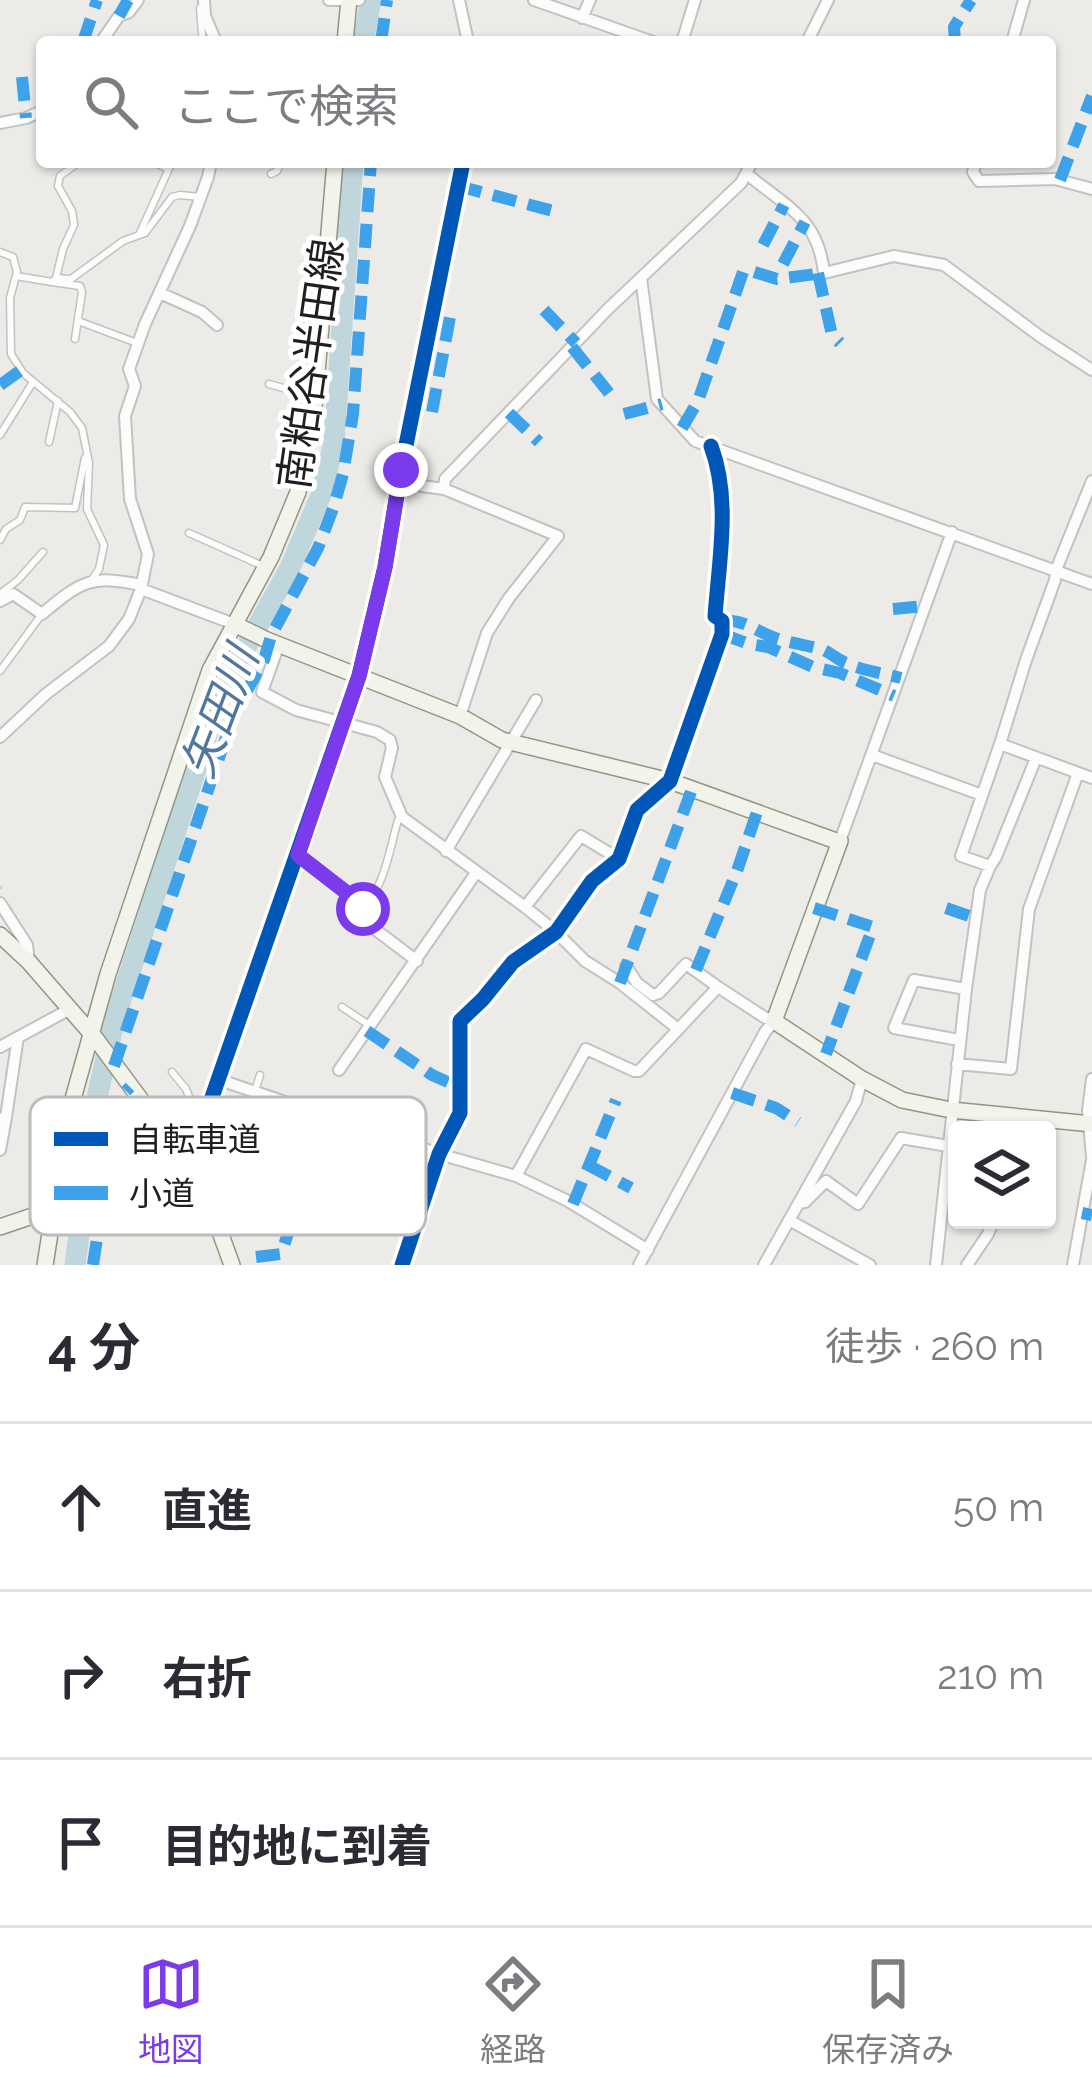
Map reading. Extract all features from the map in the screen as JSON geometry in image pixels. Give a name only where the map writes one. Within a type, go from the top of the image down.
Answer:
[{"type":"street","points":[[105,36],[138,0]]},
{"type":"street","points":[[202,0],[213,36]]},
{"type":"street","points":[[329,0],[352,0],[346,36]]},
{"type":"street","points":[[458,0],[467,36]]},
{"type":"street","points":[[534,0],[635,36]]},
{"type":"street","points":[[582,18],[590,0]]},
{"type":"street","points":[[684,36],[695,0]]},
{"type":"street","points":[[810,36],[827,0]]},
{"type":"street","points":[[1014,36],[1024,0]]},
{"type":"street","points":[[0,123],[36,114]]},
{"type":"street","points":[[0,737],[109,646],[129,619],[141,587],[148,554],[130,499],[125,416],[135,386],[129,369],[190,226],[209,168]]},
{"type":"street","name":"南粕谷半田線","points":[[74,1097],[210,670],[236,626],[298,492],[315,397],[334,168]]},
{"type":"street","points":[[213,1097],[359,676],[385,567],[462,168]]},
{"type":"street","points":[[444,489],[445,479],[741,183],[749,168],[812,230],[822,252],[824,273],[894,256],[944,265],[1092,370]]},
{"type":"street","points":[[974,168],[980,181],[1055,179],[1092,190]]},
{"type":"street","points":[[641,278],[657,399],[694,441],[1092,583]]},
{"type":"street","points":[[160,293],[202,312],[218,325]]},
{"type":"street","points":[[426,1193],[460,1113],[460,1021],[513,962],[556,932],[592,881],[619,859],[637,810],[670,781],[722,634],[722,621],[716,616],[721,492],[711,446]]},
{"type":"street","points":[[401,470],[422,486],[444,489],[558,536],[488,633],[460,716]]},
{"type":"street","points":[[990,866],[961,856],[1056,570],[1092,481]]},
{"type":"street","points":[[639,1265],[774,1021],[952,532]]},
{"type":"street","points":[[0,597],[13,594],[42,614],[92,580],[141,587],[460,716],[502,740],[670,781],[839,841]]},
{"type":"street","points":[[273,642],[262,692],[296,710],[377,732],[390,740],[385,777],[402,817],[678,1029]]},
{"type":"street","points":[[446,850],[536,700]]},
{"type":"street","points":[[1000,744],[1092,778]]},
{"type":"street","points":[[872,755],[982,795]]},
{"type":"street","points":[[950,1121],[980,890],[1036,758]]},
{"type":"street","points":[[957,1064],[1011,1070],[1029,909],[1078,773]]},
{"type":"street","points":[[524,907],[581,836],[619,859]]},
{"type":"street","points":[[298,855],[360,903],[372,928],[416,961]]},
{"type":"street","points":[[339,1070],[476,873]]},
{"type":"street","points":[[0,903],[27,945],[29,962]]},
{"type":"street","points":[[0,935],[93,1035],[138,1097]]},
{"type":"street","points":[[626,966],[653,995],[686,964],[764,1018],[902,1100],[951,1110],[1091,1124]]},
{"type":"street","points":[[959,1040],[894,1028],[914,980],[966,989]]},
{"type":"street","points":[[516,1176],[586,1048],[639,1071],[718,987]]},
{"type":"street","points":[[0,1047],[70,1010]]},
{"type":"street","points":[[0,1150],[18,1037]]},
{"type":"street","points":[[764,1265],[856,1101],[862,1079]]},
{"type":"street","points":[[1073,1265],[1092,1158],[1092,1079]]},
{"type":"street","points":[[220,1080],[273,1097]]},
{"type":"street","points":[[798,1204],[826,1181],[858,1204],[901,1138],[948,1146],[936,1265]]},
{"type":"street","points":[[426,1150],[516,1176],[568,1201],[647,1250]]},
{"type":"street","points":[[0,1227],[30,1217]]},
{"type":"street","points":[[789,1220],[871,1265]]},
{"type":"street","points":[[967,1265],[990,1229]]},
{"type":"street","name":"南粕谷半田線","points":[[45,1265],[49,1235]]},
{"type":"street","points":[[221,1235],[232,1265]]},
{"type":"street","points":[[402,1265],[412,1235]]},
{"type":"lane","points":[[202,0],[202,34]]},
{"type":"lane","points":[[54,280],[74,225],[58,186],[60,176],[71,168]]},
{"type":"lane","points":[[139,236],[169,168]]},
{"type":"lane","points":[[272,174],[278,168]]},
{"type":"lane","points":[[54,280],[71,279],[112,248],[145,233],[172,197],[200,196]]},
{"type":"lane","points":[[0,252],[13,257],[15,275],[10,298],[11,354],[23,374],[58,401],[82,428],[90,474],[87,509],[104,545],[92,580]]},
{"type":"lane","points":[[15,275],[80,286],[75,339]]},
{"type":"lane","points":[[78,321],[137,343]]},
{"type":"lane","points":[[0,435],[33,382]]},
{"type":"lane","points":[[269,384],[315,397]]},
{"type":"lane","points":[[49,442],[58,401]]},
{"type":"lane","points":[[0,540],[20,520],[25,507],[75,508],[87,455]]},
{"type":"lane","points":[[189,533],[265,567]]},
{"type":"lane","points":[[0,597],[44,552]]},
{"type":"lane","points":[[0,671],[42,614]]},
{"type":"lane","points":[[363,909],[377,890],[402,817]]},
{"type":"lane","points":[[342,1007],[370,1026]]},
{"type":"lane","points":[[172,1072],[189,1097]]},
{"type":"lane","points":[[255,1091],[260,1076]]},
{"type":"waterway","name":"矢田川","points":[[364,36],[371,0]]},
{"type":"waterway","name":"矢田川","points":[[97,1097],[115,1018],[221,692],[290,568],[321,495],[334,442],[353,168]]},
{"type":"waterway","name":"矢田川","points":[[75,1265],[79,1235]]},
{"type":"marked path","points":[[85,36],[97,0]]},
{"type":"marked path","points":[[119,16],[128,0]]},
{"type":"marked path","points":[[382,36],[387,0]]},
{"type":"marked path","points":[[955,36],[954,27],[971,0]]},
{"type":"marked path","points":[[22,77],[26,118]]},
{"type":"marked path","points":[[1060,180],[1092,96]]},
{"type":"marked path","points":[[114,1066],[234,714],[318,548],[334,506],[353,414],[371,168]]},
{"type":"marked path","points":[[458,186],[561,213]]},
{"type":"marked path","points":[[763,245],[784,205]]},
{"type":"marked path","points":[[783,264],[805,222]]},
{"type":"marked path","points":[[682,428],[698,401],[743,272],[777,279],[824,273]]},
{"type":"marked path","points":[[818,273],[832,335],[840,343]]},
{"type":"marked path","points":[[544,310],[576,343]]},
{"type":"marked path","points":[[432,412],[451,312]]},
{"type":"marked path","points":[[572,347],[609,393]]},
{"type":"marked path","points":[[0,385],[21,370]]},
{"type":"marked path","points":[[624,414],[662,404]]},
{"type":"marked path","points":[[509,413],[539,442]]},
{"type":"marked path","points":[[893,609],[926,606]]},
{"type":"marked path","points":[[722,621],[744,624],[775,638],[821,649],[853,666],[901,678]]},
{"type":"marked path","points":[[722,634],[894,696]]},
{"type":"marked path","points":[[620,983],[692,789]]},
{"type":"marked path","points":[[696,970],[757,812]]},
{"type":"marked path","points":[[814,908],[873,927],[826,1054]]},
{"type":"marked path","points":[[946,908],[975,918]]},
{"type":"marked path","points":[[367,1031],[432,1075],[459,1087]]},
{"type":"marked path","points":[[120,1097],[130,1087]]},
{"type":"marked path","points":[[732,1093],[776,1108],[798,1122]]},
{"type":"marked path","points":[[573,1204],[616,1100]]},
{"type":"marked path","points":[[588,1165],[631,1188]]},
{"type":"marked path","points":[[1082,1213],[1092,1215]]},
{"type":"marked path","points":[[93,1265],[98,1235]]},
{"type":"marked path","points":[[256,1257],[281,1254],[287,1235]]},
{"type":"cycle path","points":[[212,1097],[359,676],[385,567],[462,168]]},
{"type":"cycle path","points":[[426,1193],[460,1113],[460,1021],[513,962],[556,932],[592,881],[619,859],[637,810],[670,781],[722,634],[722,621],[715,616],[721,487],[711,446]]},
{"type":"cycle path","points":[[402,1265],[412,1235]]},
{"type":"route","points":[[363,909],[298,855],[359,676],[385,567],[401,470]]}]
